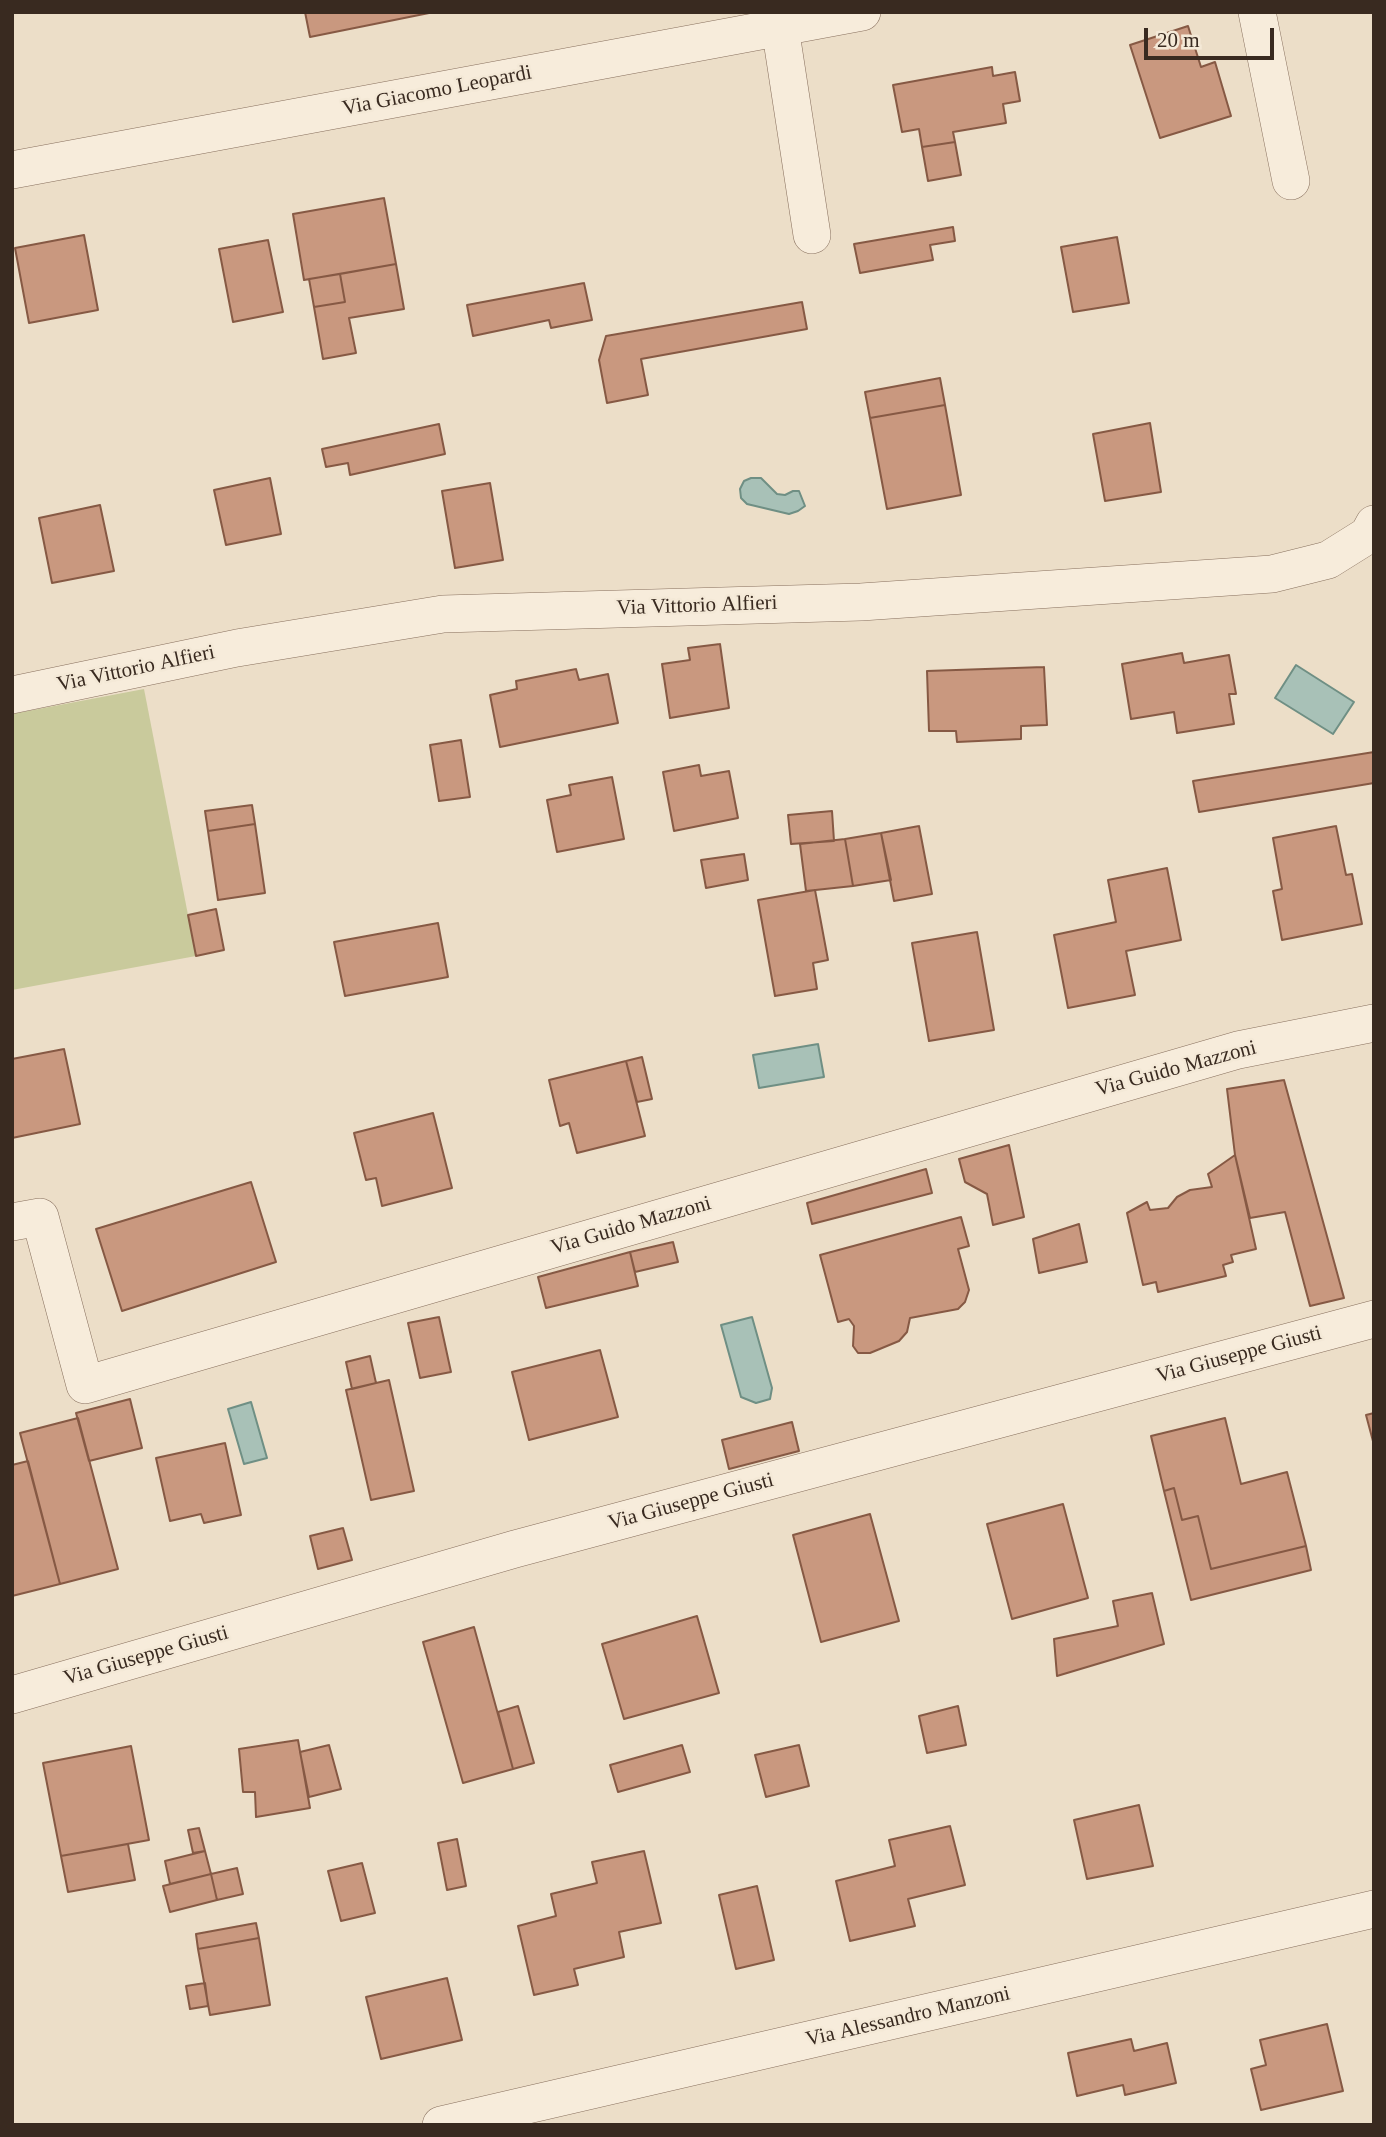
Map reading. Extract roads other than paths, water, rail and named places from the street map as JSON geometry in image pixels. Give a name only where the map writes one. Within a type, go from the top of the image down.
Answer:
[{"type":"street","name":"Via Giacomo Leopardi","points":[[12,170],[862,12]]},
{"type":"street","points":[[1257,12],[1291,181]]},
{"type":"street","points":[[780,27],[812,235]]},
{"type":"street","name":"Via Vittorio Alfieri","points":[[12,695],[237,648],[443,614],[861,601],[1272,574],[1328,561],[1368,535],[1374,524]]},
{"type":"street","name":"Via Guido Mazzoni","points":[[12,1223],[40,1217],[85,1385],[1238,1050],[1374,1023]]},
{"type":"street","name":"Via Giuseppe Giusti","points":[[12,1695],[515,1549],[1374,1319]]},
{"type":"street","name":"Via Alessandro Manzoni","points":[[441,2125],[1374,1909]]}]
